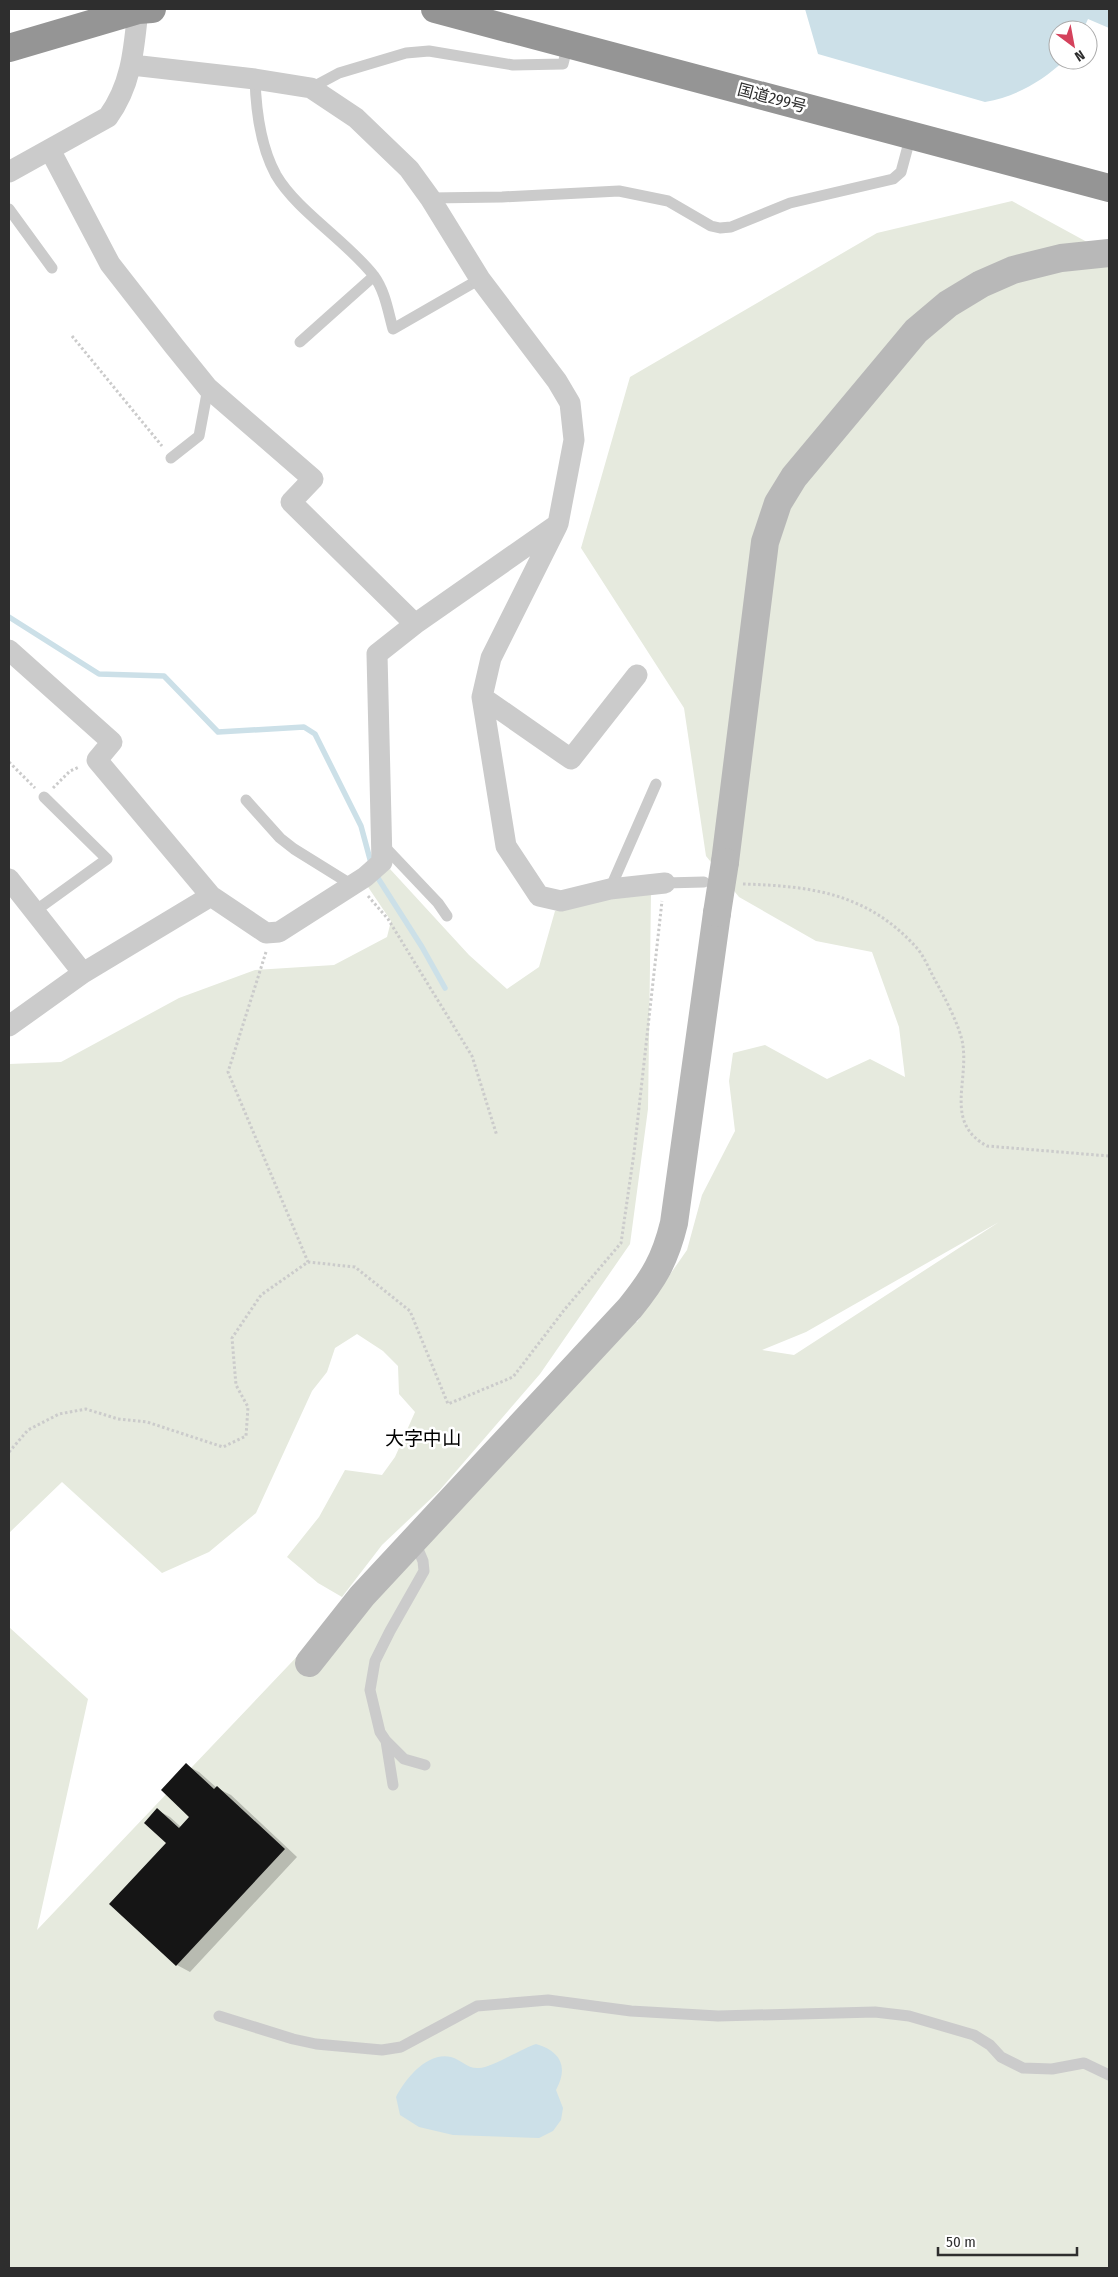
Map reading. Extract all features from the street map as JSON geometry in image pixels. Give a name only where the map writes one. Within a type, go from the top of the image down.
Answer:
[{"type":"highway","points":[[9,48],[142,9]]},
{"type":"highway","name":"国道299号","points":[[436,9],[1109,188]]},
{"type":"street","points":[[9,172],[108,117],[119,102],[132,65],[142,9]]},
{"type":"street","points":[[132,65],[255,79],[310,88],[356,118],[409,169],[430,198],[480,279],[557,381],[570,403],[574,440],[558,524],[491,658],[482,697],[506,846],[539,896],[561,901],[610,889],[664,883]]},
{"type":"street","points":[[50,150],[110,264],[208,388],[313,479],[291,502],[415,624]]},
{"type":"street","points":[[309,1663],[362,1596],[630,1308],[652,1281],[667,1250],[674,1223],[725,862],[765,542],[778,503],[794,477],[916,331],[948,304],[981,284],[1013,270],[1061,258],[1109,253]]},
{"type":"street","points":[[9,650],[112,742],[97,760],[210,896],[266,934],[278,932],[354,883],[382,862],[380,842],[377,654],[415,624],[558,524]]},
{"type":"street","points":[[482,697],[571,759],[637,675]]},
{"type":"street","points":[[9,879],[83,973]]},
{"type":"street","points":[[9,1026],[83,973],[210,896]]},
{"type":"lane","points":[[310,88],[339,73],[406,53],[429,51],[512,65],[563,64],[568,44]]},
{"type":"lane","points":[[255,79],[256,109],[265,147],[276,174],[292,197],[328,228],[374,276],[382,291],[393,329],[480,279]]},
{"type":"lane","points":[[430,198],[502,197],[619,191],[668,201],[711,226],[720,228],[731,227],[790,203],[893,179],[900,172],[911,135]]},
{"type":"lane","points":[[9,208],[52,268]]},
{"type":"lane","points":[[300,342],[374,276]]},
{"type":"lane","points":[[171,458],[199,436],[208,388]]},
{"type":"lane","points":[[610,889],[656,784]]},
{"type":"lane","points":[[35,911],[107,859],[44,798]]},
{"type":"lane","points":[[246,800],[280,838],[294,849],[354,883]]},
{"type":"lane","points":[[380,842],[438,903],[447,916]]},
{"type":"lane","points":[[664,883],[704,882]]},
{"type":"lane","points":[[414,1540],[423,1561],[424,1571],[375,1662],[370,1690],[380,1732],[386,1741],[404,1760],[425,1765]]},
{"type":"lane","points":[[386,1741],[393,1785]]},
{"type":"lane","points":[[218,2016],[293,2039],[316,2044],[382,2050],[401,2047],[477,2006],[548,2000],[631,2011],[718,2016],[875,2012],[909,2016],[982,2038],[1000,2057],[1023,2068],[1052,2069],[1084,2063],[1109,2075]]},
{"type":"path","points":[[72,336],[171,458]]},
{"type":"path","points":[[9,762],[44,798],[70,770],[97,760]]},
{"type":"path","points":[[704,882],[794,886],[836,895],[875,911],[916,948],[945,997],[963,1046],[961,1117],[968,1131],[976,1140],[987,1146],[1109,1156]]},
{"type":"path","points":[[354,883],[388,919],[472,1056],[497,1136]]},
{"type":"path","points":[[9,1452],[28,1430],[59,1414],[86,1409],[118,1418],[147,1422],[223,1448],[246,1436],[248,1407],[236,1385],[232,1338],[261,1295],[308,1262],[355,1267],[410,1311],[448,1404],[513,1377],[565,1309],[621,1243],[634,1153],[664,883]]},
{"type":"path","points":[[272,932],[228,1072],[308,1262]]},
{"type":"shaded area","points":[[805,9],[1109,9],[1109,28],[1098,23],[1098,20],[1048,20],[1048,70],[1053,70],[1018,92],[985,102],[818,54]]},
{"type":"shaded area","points":[[1012,201],[1109,254],[1109,2268],[9,2268],[9,1627],[88,1699],[37,1930],[442,1504],[615,1317],[637,1322],[687,1250],[702,1195],[735,1131],[729,1081],[733,1053],[765,1045],[827,1079],[870,1059],[905,1077],[899,1027],[872,952],[816,941],[739,897],[706,856],[684,708],[581,548],[630,377],[877,233]],"holes":[[[999,1222],[794,1355],[762,1350],[806,1332]]]},
{"type":"shaded area","points":[[390,869],[469,955],[507,989],[539,967],[555,911],[642,889],[651,894],[648,1109],[630,1244],[540,1374],[439,1491],[382,1545],[342,1597],[318,1583],[287,1557],[319,1517],[345,1470],[382,1475],[395,1457],[415,1412],[399,1394],[398,1366],[383,1351],[357,1334],[335,1348],[327,1372],[312,1391],[256,1513],[209,1552],[162,1573],[62,1482],[9,1533],[9,1064],[61,1062],[179,998],[255,970],[334,965],[387,937],[391,921],[366,884]]},
{"type":"shaded area","points":[[536,2044],[556,2055],[562,2067],[562,2074],[556,2090],[563,2108],[561,2120],[553,2131],[539,2138],[453,2135],[419,2127],[400,2115],[396,2097],[411,2075],[426,2062],[434,2058],[451,2057],[471,2067],[479,2068],[498,2062]]},
{"type":"building","points":[[186,1763],[214,1789],[217,1786],[285,1849],[176,1966],[109,1904],[166,1843],[144,1823],[157,1808],[179,1828],[189,1817],[161,1790]]},
{"type":"waterway","points":[[9,617],[99,674],[164,676],[218,732],[304,727],[315,734],[361,826],[371,863]]},
{"type":"waterway","points":[[376,875],[422,947],[445,988]]},
{"type":"district","name":"大字中山","points":[[423,1438]]}]
